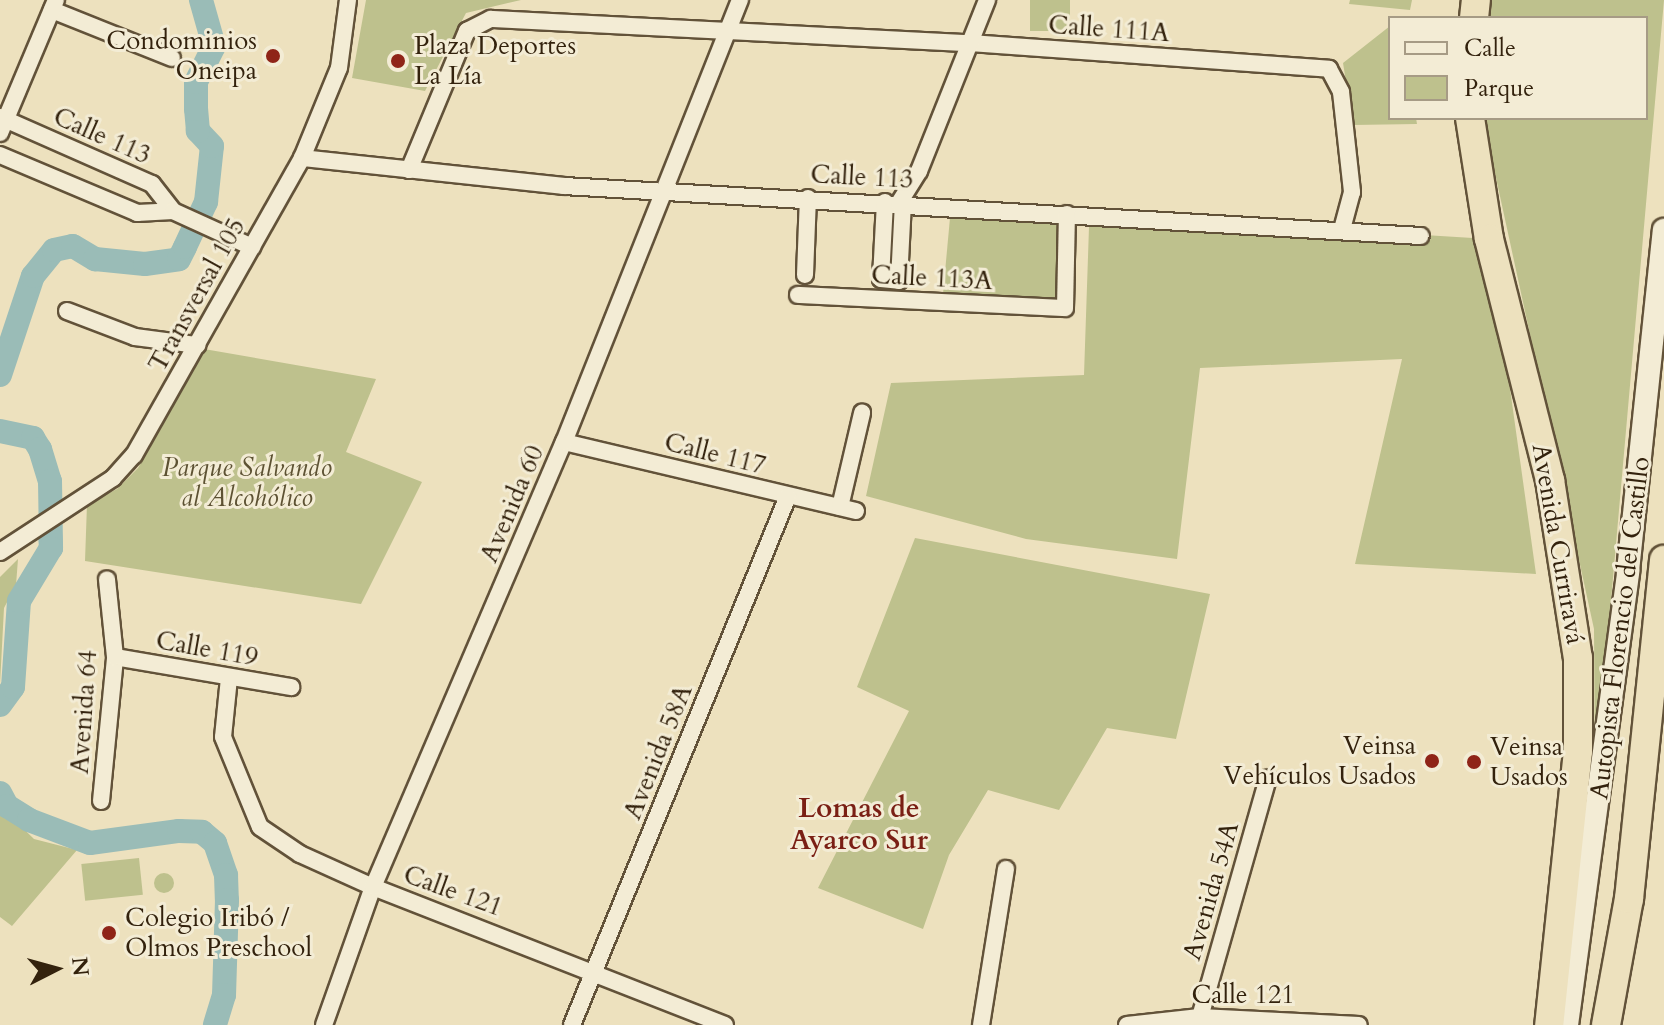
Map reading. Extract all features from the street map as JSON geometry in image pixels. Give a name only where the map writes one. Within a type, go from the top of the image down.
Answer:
[{"type":"highway","name":"Avenida Curriravá","points":[[1470,120],[1489,239],[1553,495],[1571,587],[1580,686],[1549,1025]]},
{"type":"highway","name":"Autopista Florencio del Castillo","points":[[1606,1025],[1629,899],[1664,560]]},
{"type":"main road","name":"Autopista Florencio del Castillo","points":[[1567,1025],[1628,571],[1664,230]]},
{"type":"street","name":"Transversal 105","points":[[0,552],[40,522],[113,478],[134,455],[302,158],[339,68],[348,0]]},
{"type":"street","name":"Avenida 60","points":[[324,1025],[373,887],[564,442],[740,0]]},
{"type":"street","points":[[896,203],[919,171],[987,0]]},
{"type":"street","points":[[2,123],[54,5],[172,58]]},
{"type":"street","name":"Calle 111A","points":[[409,170],[467,31],[491,19],[970,43],[1329,69],[1336,76],[1352,192],[1342,229]]},
{"type":"street","name":"Calle 113","points":[[2,123],[152,184],[179,212],[252,247]]},
{"type":"street","name":"Calle 113","points":[[0,155],[137,213],[179,212]]},
{"type":"street","name":"Calle 113","points":[[302,158],[409,170],[663,189],[1421,236]]},
{"type":"street","points":[[805,275],[808,198]]},
{"type":"street","name":"Calle 113A","points":[[798,295],[1065,308],[1067,214]]},
{"type":"street","points":[[67,311],[135,337],[197,345]]},
{"type":"street","name":"Calle 117","points":[[564,442],[848,509],[862,413]]},
{"type":"street","name":"Avenida 58A","points":[[572,1025],[788,496]]},
{"type":"street","name":"Avenida 64","points":[[101,801],[115,657],[107,579]]},
{"type":"street","name":"Calle 119","points":[[115,657],[291,687]]},
{"type":"street","name":"Calle 121","points":[[229,678],[223,737],[260,827],[300,854],[373,887],[595,970],[725,1025]]},
{"type":"street","name":"Avenida 54A","points":[[1200,1017],[1268,779]]},
{"type":"street","points":[[981,1025],[1006,869]]},
{"type":"street","name":"Calle 121","points":[[1127,1025],[1200,1017],[1359,1025]]},
{"type":"green space","name":"Plaza Deportes La Lía","points":[[366,0],[521,0],[466,13],[425,91],[352,78]]},
{"type":"green space","points":[[1030,0],[1070,0],[1070,31],[1030,31]]},
{"type":"green space","points":[[1350,0],[1412,0],[1410,10],[1349,4]]},
{"type":"green space","points":[[1489,0],[1664,0],[1595,782],[1594,629],[1483,120],[1648,120],[1648,16],[1485,16]]},
{"type":"green space","points":[[1388,28],[1388,120],[1416,120],[1417,124],[1353,125],[1343,63]]},
{"type":"green space","points":[[951,207],[1061,225],[1056,300],[943,294]]},
{"type":"green space","points":[[1212,222],[1489,239],[1536,574],[1355,564],[1402,359],[1200,368],[1177,559],[1026,539],[866,496],[891,383],[1084,375],[1089,227]]},
{"type":"green space","name":"Parque Salvando al Alcohólico","points":[[204,349],[376,379],[346,452],[422,482],[361,604],[85,561],[87,504],[117,489],[138,468]]},
{"type":"green space","points":[[915,538],[1210,594],[1176,739],[1107,728],[1059,810],[988,790],[949,855],[923,929],[818,888],[909,711],[857,687]]},
{"type":"green space","points":[[18,559],[16,585],[4,608],[0,684],[0,577]]},
{"type":"green space","points":[[0,806],[34,839],[77,850],[12,926],[0,917]]},
{"type":"green space","points":[[139,858],[143,895],[85,901],[81,864]]},
{"type":"green space","points":[[164,873],[171,876],[174,883],[171,890],[164,893],[157,890],[154,883],[157,876]]},
{"type":"waterway","points":[[0,375],[33,276],[54,250],[73,246],[95,259],[145,264],[179,259],[206,202],[212,146],[198,131],[196,109],[196,82],[214,46],[201,0]]},
{"type":"waterway","points":[[0,431],[33,438],[40,449],[50,481],[51,548],[50,535]]},
{"type":"waterway","points":[[0,705],[13,687],[19,601],[51,548]]},
{"type":"waterway","points":[[0,793],[7,806],[29,820],[90,843],[179,831],[202,832],[215,843],[226,875],[227,900],[224,995],[215,1025]]},
{"type":"place","name":"Condominios Oneipa","points":[[273,56]]},
{"type":"place","name":"Plaza Deportes La Lía","points":[[398,61]]},
{"type":"place","name":"Veinsa Vehículos Usados","points":[[1432,761]]},
{"type":"place","name":"Veinsa Usados","points":[[1474,762]]},
{"type":"place","name":"Colegio Iribó / Olmos Preschool","points":[[109,933]]},
{"type":"district","name":"Lomas de Ayarco Sur","points":[[859,824]]}]
